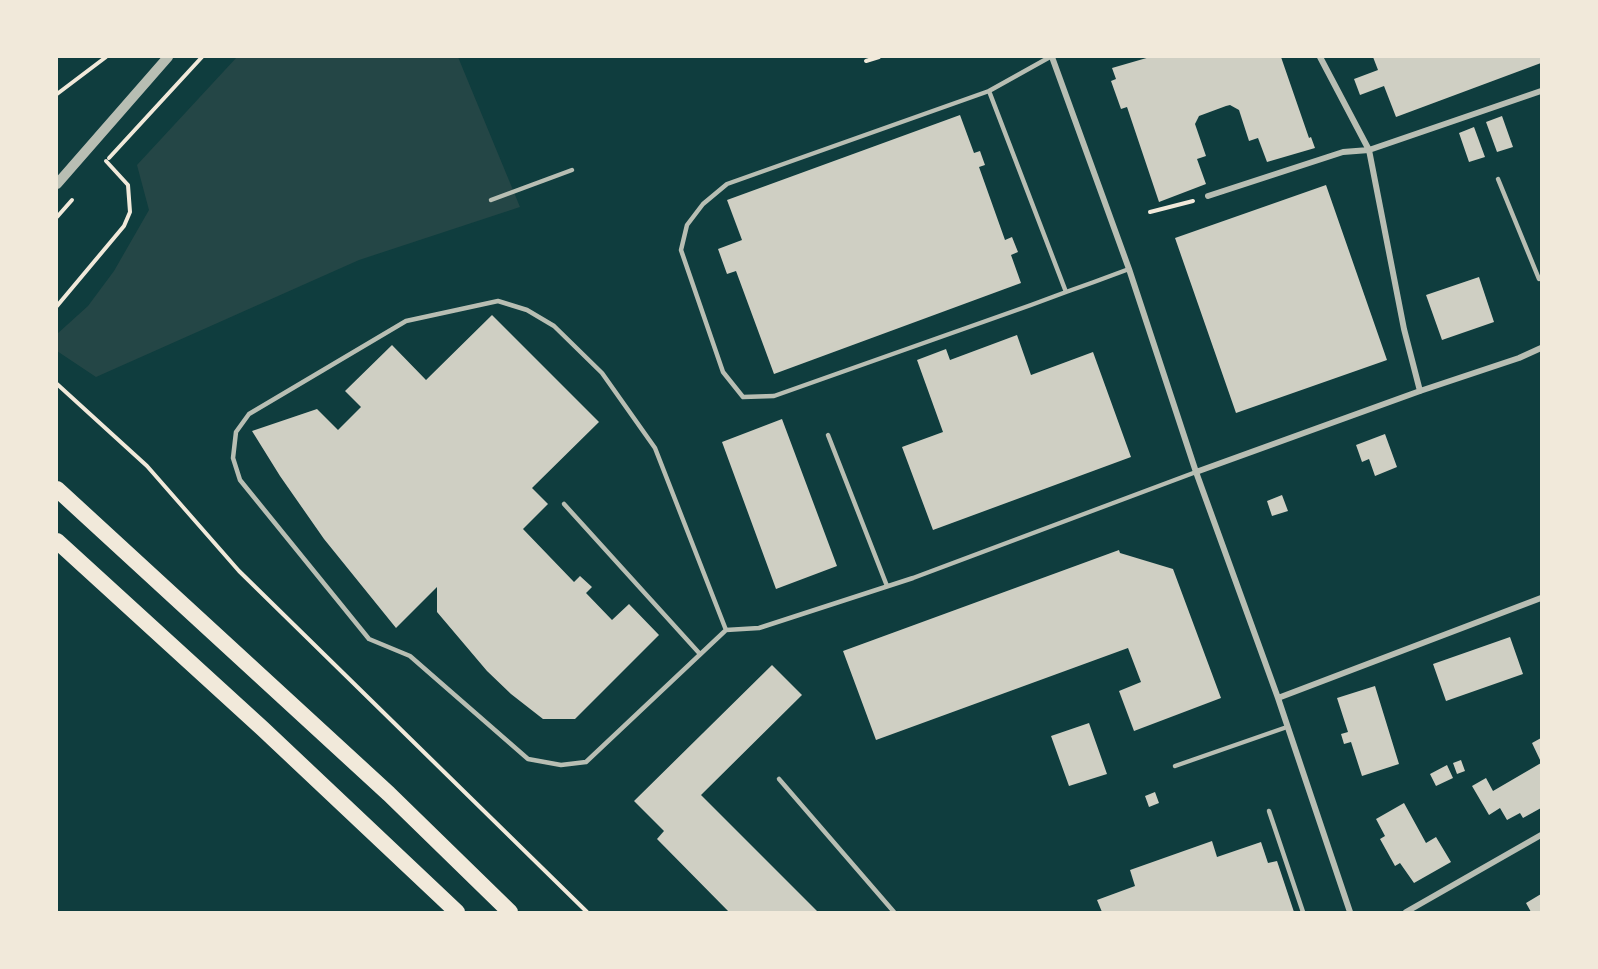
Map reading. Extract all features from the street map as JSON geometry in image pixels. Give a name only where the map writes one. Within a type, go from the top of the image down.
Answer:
[{"type":"highway","points":[[57,489],[389,794],[510,912]]},
{"type":"highway","points":[[57,541],[363,822],[457,912]]},
{"type":"street","points":[[57,184],[168,57]]},
{"type":"street","points":[[1051,57],[1129,269],[1196,472],[1278,698],[1350,912]]},
{"type":"street","points":[[1320,57],[1369,150],[1404,329],[1420,391]]},
{"type":"street","points":[[1208,196],[1343,152],[1369,150],[1541,91]]},
{"type":"street","points":[[1196,472],[1420,391],[1519,358],[1541,348]]},
{"type":"street","points":[[1278,698],[1541,598]]},
{"type":"street","points":[[1406,912],[1541,835]]},
{"type":"lane","points":[[1051,57],[989,92],[727,184],[703,204],[687,225],[681,250],[723,372],[743,397],[774,396],[1129,269]]},
{"type":"lane","points":[[989,92],[1066,292]]},
{"type":"lane","points":[[491,200],[572,170]]},
{"type":"lane","points":[[1498,179],[1539,279],[1541,278]]},
{"type":"lane","points":[[726,630],[655,448],[602,373],[554,326],[527,310],[498,301],[406,321],[249,414],[236,432],[233,458],[240,480],[369,639],[410,656],[528,759],[561,765],[586,762],[726,630],[759,628],[887,586],[1196,472]]},
{"type":"lane","points":[[828,435],[887,586]]},
{"type":"lane","points":[[564,504],[700,654]]},
{"type":"lane","points":[[1175,766],[1287,727]]},
{"type":"lane","points":[[780,779],[894,912]]},
{"type":"lane","points":[[1269,811],[1303,912]]},
{"type":"path","points":[[57,94],[106,57]]},
{"type":"path","points":[[99,169],[202,57]]},
{"type":"path","points":[[866,62],[879,57]]},
{"type":"path","points":[[57,306],[124,226],[130,212],[128,185],[106,161]]},
{"type":"path","points":[[57,217],[78,193]]},
{"type":"path","points":[[1150,212],[1208,196]]},
{"type":"path","points":[[57,384],[147,466],[239,571],[587,912]]},
{"type":"shaded area","points":[[237,57],[458,57],[520,207],[359,260],[96,377],[57,351],[57,334],[88,306],[114,271],[149,210],[137,165]]},
{"type":"building","points":[[1150,57],[1281,57],[1309,138],[1311,137],[1315,148],[1267,162],[1258,138],[1249,141],[1239,110],[1230,105],[1226,106],[1199,116],[1195,124],[1206,156],[1197,159],[1206,184],[1159,202],[1127,107],[1121,109],[1111,81],[1116,79],[1112,68]]},
{"type":"building","points":[[1373,57],[1541,57],[1541,63],[1396,117],[1384,86],[1360,95],[1354,79],[1378,70]]},
{"type":"building","points":[[960,115],[974,153],[980,151],[985,165],[979,167],[1005,240],[1012,237],[1018,252],[1011,255],[1021,283],[774,374],[736,271],[727,274],[718,249],[742,240],[727,200]]},
{"type":"building","points":[[1502,116],[1513,147],[1497,152],[1486,122]]},
{"type":"building","points":[[1474,127],[1485,157],[1469,162],[1459,133]]},
{"type":"building","points":[[1326,185],[1387,360],[1236,413],[1175,238]]},
{"type":"building","points":[[1479,277],[1494,322],[1442,340],[1426,295]]},
{"type":"building","points":[[492,315],[599,422],[532,488],[548,504],[523,529],[574,582],[580,576],[592,587],[586,593],[612,620],[629,604],[659,635],[575,719],[543,719],[511,694],[487,671],[437,612],[437,587],[396,628],[324,539],[252,431],[317,409],[338,430],[361,407],[345,391],[392,345],[426,380]]},
{"type":"building","points":[[1017,335],[1031,375],[1093,352],[1131,457],[933,530],[902,447],[943,432],[917,360],[946,349],[950,360]]},
{"type":"building","points":[[782,419],[837,566],[776,589],[722,442]]},
{"type":"building","points":[[1385,434],[1397,467],[1375,476],[1369,459],[1362,462],[1356,445]]},
{"type":"building","points":[[1282,495],[1288,511],[1272,516],[1267,501]]},
{"type":"building","points":[[1119,550],[1120,553],[1173,569],[1221,698],[1134,731],[1119,691],[1141,682],[1128,648],[876,740],[843,651]]},
{"type":"building","points":[[1510,637],[1523,674],[1446,701],[1433,664]]},
{"type":"building","points":[[772,665],[802,695],[701,795],[818,912],[729,912],[657,839],[664,831],[634,801]]},
{"type":"building","points":[[1375,686],[1399,764],[1362,776],[1351,742],[1344,744],[1341,734],[1348,732],[1337,698]]},
{"type":"building","points":[[1089,723],[1107,774],[1069,786],[1051,736]]},
{"type":"building","points":[[1541,738],[1541,762],[1532,743]]},
{"type":"building","points":[[1461,760],[1465,771],[1457,774],[1453,763]]},
{"type":"building","points":[[1541,763],[1541,808],[1523,818],[1520,813],[1507,820],[1500,808],[1489,815],[1472,786],[1486,778],[1493,791]]},
{"type":"building","points":[[1447,765],[1453,778],[1436,786],[1430,774]]},
{"type":"building","points":[[1155,792],[1159,803],[1149,807],[1145,796]]},
{"type":"building","points":[[1404,803],[1426,843],[1436,837],[1451,862],[1414,883],[1400,863],[1395,866],[1380,839],[1385,836],[1376,819]]},
{"type":"building","points":[[1212,841],[1217,857],[1261,842],[1268,863],[1277,861],[1294,912],[1102,912],[1097,900],[1135,886],[1130,870]]},
{"type":"building","points":[[1541,894],[1541,912],[1531,912],[1526,903]]}]
